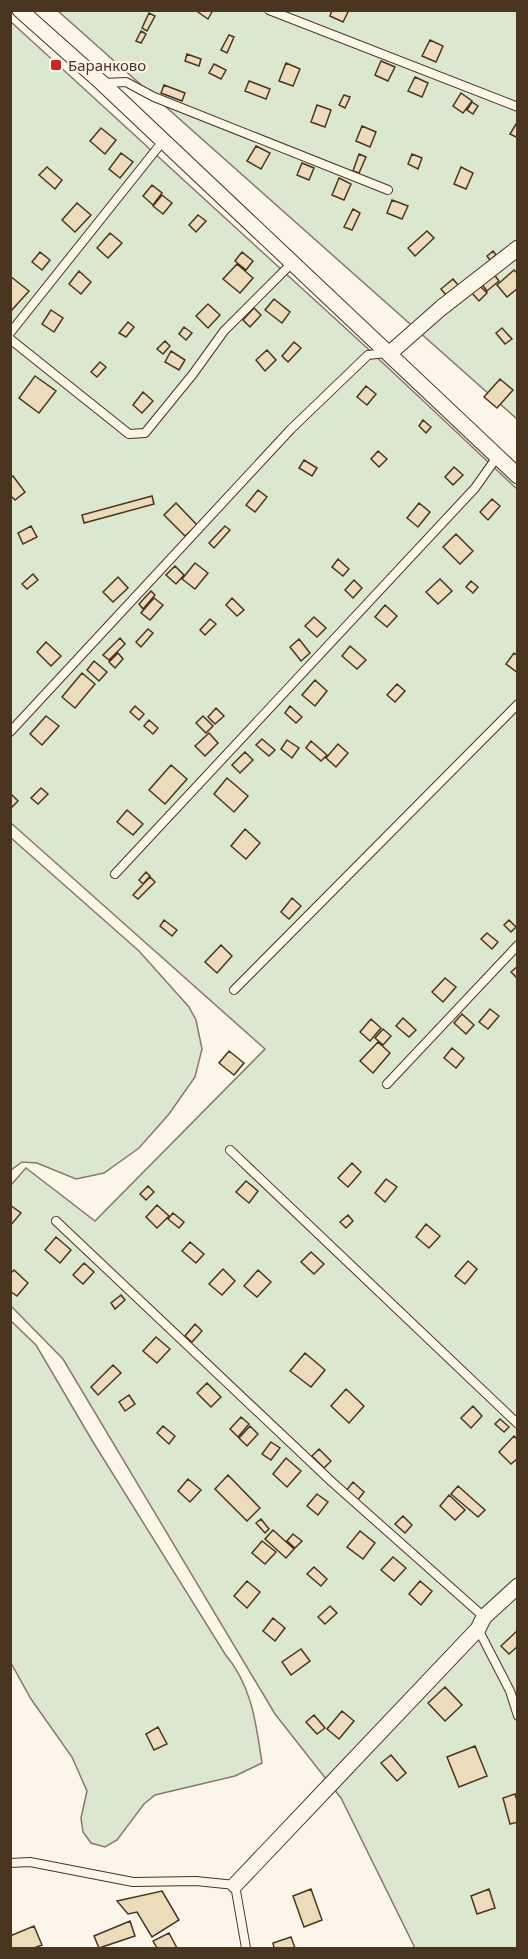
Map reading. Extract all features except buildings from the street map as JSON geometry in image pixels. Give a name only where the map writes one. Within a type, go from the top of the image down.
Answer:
[{"type":"street","points":[[20,10],[102,83],[518,476]]},
{"type":"street","points":[[390,353],[441,308],[515,255]]},
{"type":"street","points":[[236,1885],[518,1586]]},
{"type":"lane","points":[[269,10],[518,107]]},
{"type":"lane","points":[[102,83],[126,82],[154,97],[388,190]]},
{"type":"lane","points":[[10,333],[163,141]]},
{"type":"lane","points":[[10,339],[129,434],[145,433],[193,374],[224,331],[292,263]]},
{"type":"lane","points":[[10,732],[291,429],[368,355],[390,353]]},
{"type":"lane","points":[[115,874],[475,488],[497,457]]},
{"type":"lane","points":[[234,990],[518,704]]},
{"type":"lane","points":[[387,1083],[518,945]]},
{"type":"lane","points":[[230,1150],[518,1424]]},
{"type":"lane","points":[[56,1221],[481,1623],[510,1691],[518,1716]]},
{"type":"lane","points":[[10,1863],[30,1862],[133,1882],[196,1881],[236,1885],[246,1948]]},
{"type":"green space","points":[[58,11],[517,11],[517,419]]},
{"type":"green space","points":[[10,21],[366,347],[517,489],[517,1948],[415,1948],[341,1798],[275,1714],[63,1359],[11,1306],[11,1185],[26,1168],[95,1221],[265,1049],[11,823]]},
{"type":"green space","points":[[11,838],[139,951],[189,1007],[196,1020],[202,1049],[195,1077],[169,1114],[139,1148],[104,1173],[76,1179],[37,1163],[22,1162],[11,1170]]},
{"type":"green space","points":[[10,1320],[36,1345],[93,1442],[234,1666],[247,1692],[257,1734],[262,1763],[235,1776],[155,1795],[144,1804],[117,1840],[105,1847],[91,1843],[83,1832],[81,1818],[87,1791],[72,1757],[31,1699],[11,1663]]},
{"type":"place","name":"Баранково","points":[[56,65]]}]
